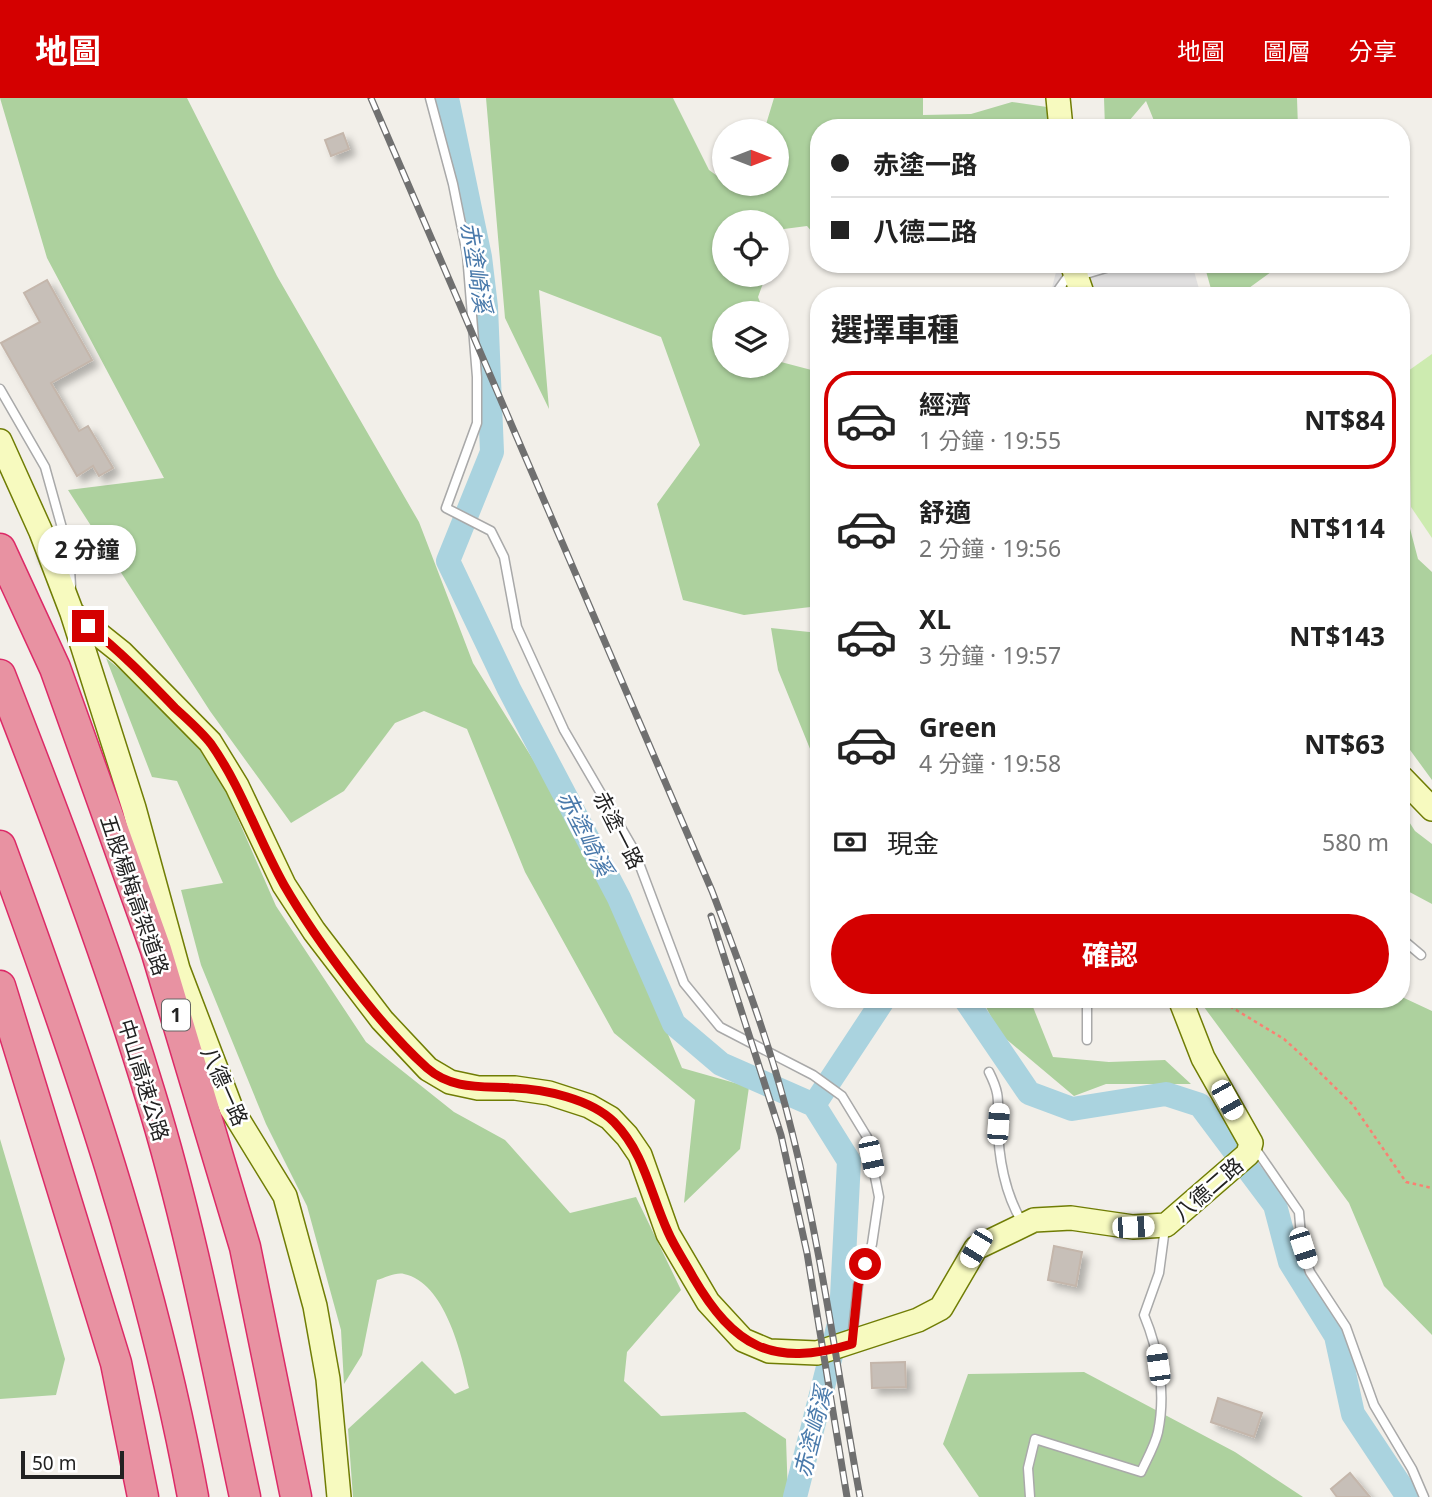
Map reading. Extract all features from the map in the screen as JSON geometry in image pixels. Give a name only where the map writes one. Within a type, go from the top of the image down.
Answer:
[{"type":"highway","name":"五股楊梅高架道路","points":[[0,549],[55,668],[156,950],[245,1247],[296,1497]]},
{"type":"highway","name":"中山高速公路","points":[[0,675],[82,891],[150,1096],[206,1301],[245,1497]]},
{"type":"highway","points":[[0,846],[68,1032],[137,1261],[193,1497]]},
{"type":"highway","points":[[0,986],[116,1363],[143,1497]]},
{"type":"street","points":[[1058,98],[1059,119]]},
{"type":"street","name":"八德一路","points":[[0,441],[41,532],[72,613],[134,808],[177,969],[231,1108],[285,1196],[315,1306],[328,1378],[339,1497]]},
{"type":"street","name":"八德二路","points":[[72,613],[122,653],[209,742],[237,786],[284,885],[314,931],[383,1020],[428,1069],[450,1082],[468,1086],[549,1093],[589,1106],[610,1118],[640,1155],[668,1234],[708,1302],[743,1340],[769,1351],[817,1353],[851,1345],[918,1321],[941,1308],[976,1248],[1034,1220],[1071,1218],[1133,1227],[1166,1225],[1222,1178],[1250,1148],[1203,1058],[1184,1008]]},
{"type":"street","points":[[1410,786],[1432,809]]},
{"type":"lane","name":"赤塗一路","points":[[430,98],[453,184],[467,254],[477,377],[477,423],[446,508],[491,531],[504,557],[517,627],[564,730],[634,850],[684,983],[720,1027],[813,1075],[842,1096],[867,1137],[879,1197],[872,1244],[858,1285],[851,1345]]},
{"type":"lane","points":[[0,389],[45,467],[69,553],[72,613]]},
{"type":"lane","points":[[1410,946],[1421,955]]},
{"type":"lane","points":[[1087,1008],[1087,1040]]},
{"type":"lane","points":[[989,1072],[1000,1094],[998,1124],[1009,1200],[1023,1224]]},
{"type":"lane","points":[[1250,1148],[1298,1212],[1303,1248],[1310,1272],[1346,1327],[1374,1405],[1412,1469],[1423,1497]]},
{"type":"lane","points":[[1030,1497],[1028,1468],[1035,1439],[1141,1472],[1158,1433],[1161,1387],[1155,1342],[1144,1315],[1159,1273],[1166,1225]]},
{"type":"path","points":[[1232,1008],[1284,1039],[1353,1105],[1406,1182],[1432,1188]]},
{"type":"shaded area","points":[[1056,273],[1195,273],[1198,287],[1052,287]]},
{"type":"green space","points":[[0,98],[187,98],[277,276],[419,522],[473,663],[595,859],[682,1068],[749,1087],[740,1149],[684,1203],[695,1100],[614,1033],[525,872],[467,729],[424,711],[395,723],[344,791],[291,823],[210,711],[68,490],[164,478],[47,258]]},
{"type":"green space","points":[[486,98],[673,98],[712,172],[712,196],[789,196],[789,119],[768,119],[774,98],[923,98],[923,115],[971,114],[1012,102],[1047,107],[1048,119],[810,119],[810,230],[807,226],[789,228],[789,210],[712,210],[712,287],[762,287],[760,301],[712,301],[712,378],[789,378],[789,364],[810,370],[810,607],[744,615],[683,600],[657,504],[700,445],[661,337],[539,290],[549,409],[505,318]]},
{"type":"green space","points":[[1104,98],[1297,98],[1298,119],[1153,119],[1146,101],[1131,119],[1105,119]]},
{"type":"green space","points":[[1207,273],[1270,273],[1250,287],[1210,287]]},
{"type":"green space","points":[[1432,354],[1432,538],[1411,507],[1410,370]]},
{"type":"green space","points":[[1410,528],[1418,559],[1432,572],[1432,780],[1410,750]]},
{"type":"green space","points":[[771,628],[810,632],[810,749],[778,670]]},
{"type":"green space","points":[[106,658],[133,680],[202,751],[217,771],[276,906],[366,1042],[454,1112],[505,1140],[570,1213],[636,1197],[681,1290],[627,1352],[624,1381],[661,1416],[745,1412],[786,1439],[788,1497],[353,1497],[348,1429],[422,1361],[455,1394],[469,1388],[456,1338],[440,1305],[418,1280],[404,1274],[394,1274],[377,1280],[362,1355],[344,1384],[341,1330],[307,1206],[266,1124],[201,965],[181,890],[223,883],[177,781],[152,777]]},
{"type":"green space","points":[[1410,823],[1415,831],[1432,844],[1432,904],[1410,892]]},
{"type":"green space","points":[[1410,1001],[1432,1011],[1432,1335],[1384,1286],[1349,1203],[1205,1008],[1410,1008]]},
{"type":"green space","points":[[986,1008],[1033,1008],[1053,1057],[1109,1062],[1165,1060],[1191,1084],[1106,1084],[1074,1096],[999,1033]]},
{"type":"green space","points":[[0,1139],[65,1359],[56,1395],[0,1399]]},
{"type":"green space","points":[[1084,1372],[1235,1452],[1303,1497],[979,1497],[943,1444],[968,1374]]},
{"type":"building","points":[[343,133],[349,149],[331,156],[325,140]]},
{"type":"building","points":[[47,280],[92,360],[51,383],[79,431],[88,426],[113,468],[99,476],[93,466],[77,476],[1,343],[40,322],[24,293]]},
{"type":"building","points":[[1054,1246],[1082,1252],[1076,1286],[1048,1280]]},
{"type":"building","points":[[905,1362],[906,1387],[872,1388],[871,1363]]},
{"type":"building","points":[[1218,1398],[1262,1413],[1254,1437],[1211,1422]]},
{"type":"building","points":[[1350,1473],[1370,1497],[1337,1497],[1331,1489]]},
{"type":"waterway","name":"赤塗崎溪","points":[[447,98],[480,257],[486,307],[492,452],[448,561],[509,689],[619,898],[674,1024],[721,1064],[814,1105],[849,1161],[841,1316],[795,1497]]},
{"type":"waterway","points":[[814,1105],[878,1008]]},
{"type":"waterway","points":[[971,1008],[1029,1093],[1072,1109],[1166,1094],[1200,1105],[1275,1205],[1290,1262],[1336,1336],[1353,1414],[1408,1497]]},
{"type":"railway","points":[[371,98],[712,891],[756,1010],[784,1101],[803,1177],[860,1497]]},
{"type":"railway","points":[[711,916],[781,1135],[807,1253],[847,1497]]},
{"type":"route","points":[[88,626],[122,653],[209,742],[237,786],[284,885],[314,931],[383,1020],[428,1069],[450,1082],[478,1088],[515,1088],[549,1093],[589,1106],[610,1118],[627,1136],[640,1155],[668,1234],[708,1302],[743,1340],[769,1351],[789,1353],[817,1353],[852,1344],[858,1285],[865,1264]]}]
